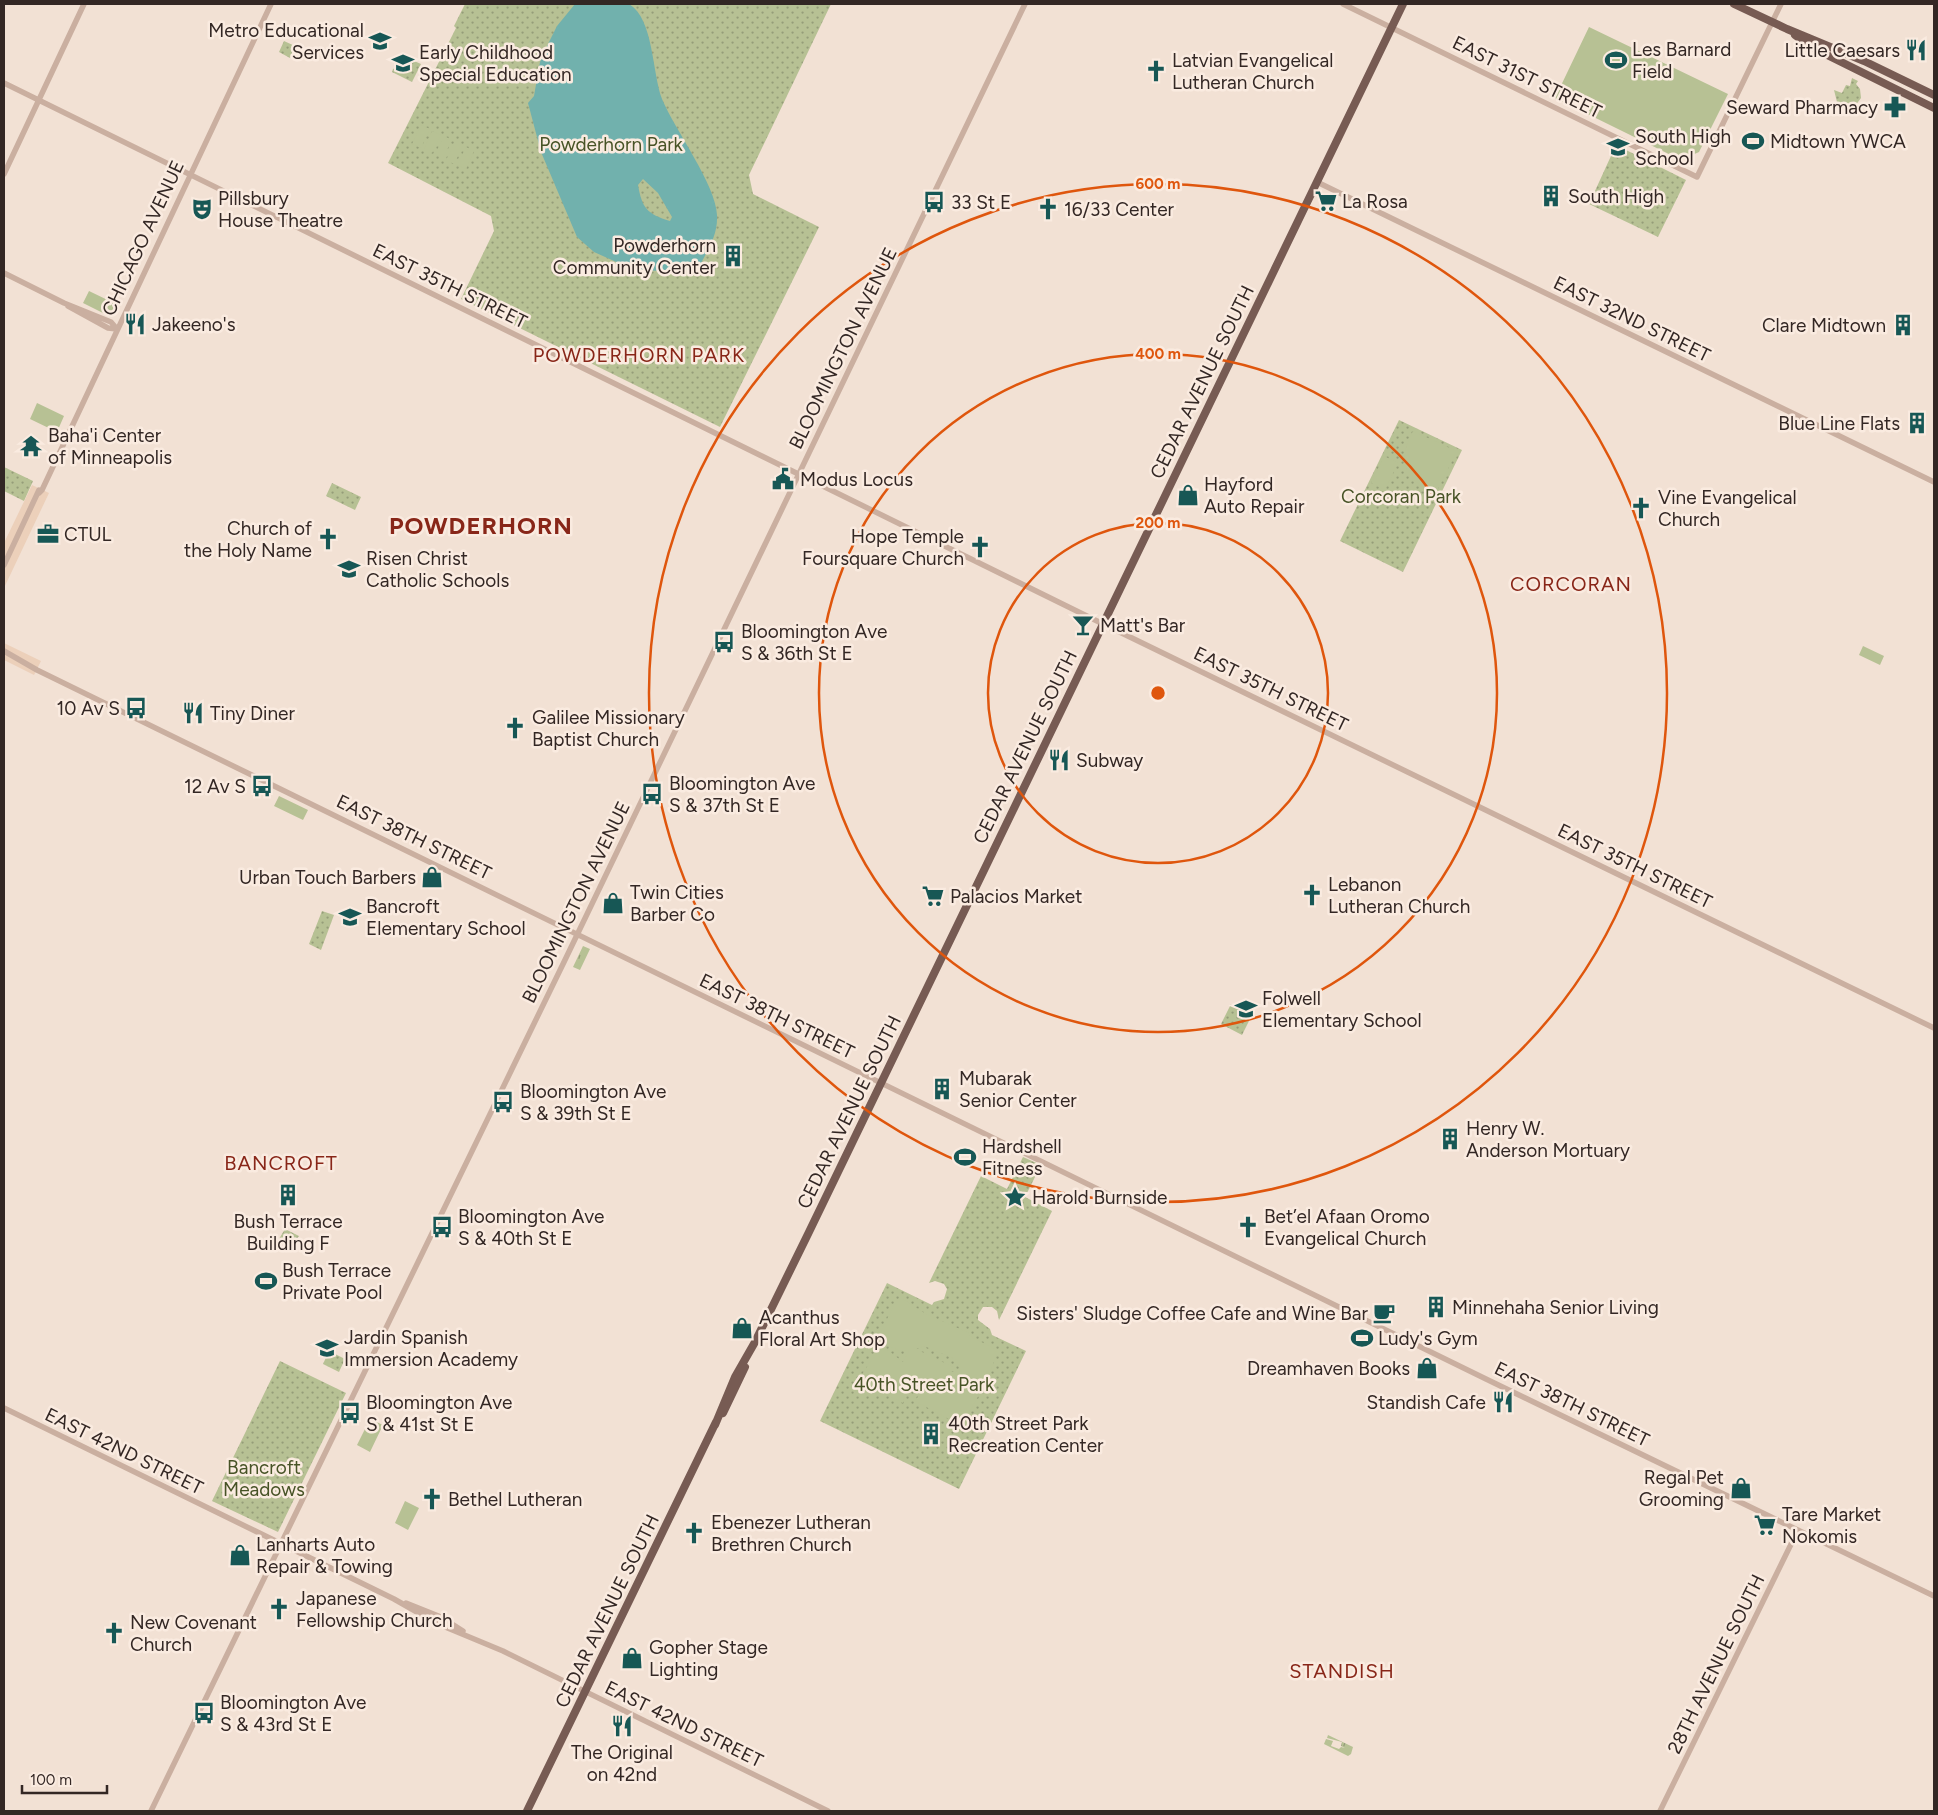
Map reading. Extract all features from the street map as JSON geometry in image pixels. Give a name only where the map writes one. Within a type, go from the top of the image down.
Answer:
[{"type":"main road","name":"CEDAR AVENUE SOUTH","points":[[527,1811],[715,1425],[735,1390],[755,1342],[1403,4]]},
{"type":"main road","points":[[1734,4],[1864,61],[1934,95]]},
{"type":"main road","points":[[1788,29],[1813,48],[1934,108]]},
{"type":"street","points":[[4,174],[84,4]]},
{"type":"street","name":"CHICAGO AVENUE","points":[[4,565],[271,4]]},
{"type":"street","name":"BLOOMINGTON AVENUE","points":[[151,1811],[578,934],[1025,4]]},
{"type":"street","name":"EAST 31ST STREET","points":[[1343,4],[1697,177],[1772,22]]},
{"type":"street","points":[[1772,22],[1781,4]]},
{"type":"street","name":"EAST 35TH STREET","points":[[4,83],[1103,624],[1934,1028]]},
{"type":"street","name":"EAST 32ND STREET","points":[[1317,182],[1934,482]]},
{"type":"street","points":[[4,273],[64,303],[111,322],[117,329]]},
{"type":"street","name":"EAST 38TH STREET","points":[[4,652],[38,667],[40,670],[881,1083],[1934,1596]]},
{"type":"street","name":"EAST 42ND STREET","points":[[4,1408],[394,1599],[441,1617],[473,1638],[828,1811]]},
{"type":"street","name":"28TH AVENUE SOUTH","points":[[1660,1811],[1798,1530]]},
{"type":"green space","name":"Powderhorn Park","points":[[465,4],[831,4],[749,175],[753,194],[819,227],[720,427],[461,299],[494,231],[491,216],[388,163],[456,28],[454,26]]},
{"type":"green space","name":"Les Barnard Field","points":[[1589,27],[1728,94],[1699,152],[1681,160],[1555,98]]},
{"type":"green space","points":[[284,41],[295,46],[290,58],[279,52]]},
{"type":"green space","points":[[412,60],[421,64],[412,82],[392,72],[393,69]]},
{"type":"green space","points":[[1852,78],[1858,81],[1856,84],[1860,89],[1861,98],[1855,106],[1845,107],[1837,102],[1834,90],[1842,93],[1846,85],[1850,86]]},
{"type":"green space","points":[[421,125],[430,129],[421,148],[412,144]]},
{"type":"green space","points":[[432,131],[441,135],[432,153],[424,149]]},
{"type":"green space","points":[[444,136],[452,140],[443,158],[435,154]]},
{"type":"green space","points":[[455,142],[463,146],[454,164],[446,160]]},
{"type":"green space","points":[[1616,145],[1686,180],[1658,237],[1589,204]]},
{"type":"green space","points":[[466,147],[474,151],[466,169],[457,165]]},
{"type":"green space","points":[[89,291],[118,305],[111,317],[83,303]]},
{"type":"green space","points":[[721,345],[739,354],[734,365],[716,356]]},
{"type":"green space","points":[[37,403],[64,416],[57,432],[30,419]]},
{"type":"green space","name":"Corcoran Park","points":[[1399,420],[1462,450],[1403,572],[1340,541]]},
{"type":"green space","points":[[1413,431],[1454,450],[1455,455],[1435,495],[1410,476],[1406,469],[1405,452]]},
{"type":"green space","points":[[1384,456],[1398,463],[1385,490],[1371,483]]},
{"type":"green space","points":[[4,467],[33,481],[24,501],[4,491]]},
{"type":"green space","points":[[332,483],[361,497],[355,510],[326,496]]},
{"type":"green space","points":[[1863,646],[1884,656],[1880,665],[1859,655]]},
{"type":"green space","points":[[279,796],[308,810],[303,820],[274,806]]},
{"type":"green space","points":[[322,911],[334,915],[321,950],[309,944]]},
{"type":"green space","points":[[583,946],[590,949],[580,970],[573,967]]},
{"type":"green space","points":[[1231,1004],[1249,1012],[1251,1017],[1242,1035],[1221,1024]]},
{"type":"green space","name":"40th Street Park","points":[[1023,1157],[1041,1165],[1025,1197],[1052,1211],[999,1320],[997,1311],[992,1307],[983,1307],[978,1315],[978,1320],[990,1329],[992,1335],[1026,1351],[959,1489],[820,1421],[887,1283],[932,1305],[934,1302],[944,1299],[947,1289],[944,1284],[935,1281],[929,1283],[981,1176],[1007,1189]]},
{"type":"green space","points":[[285,1229],[299,1236],[293,1246],[279,1239]]},
{"type":"green space","points":[[903,1299],[926,1314],[969,1333],[968,1335],[995,1349],[997,1354],[986,1382],[964,1422],[958,1424],[915,1401],[924,1388],[908,1381],[903,1403],[864,1384],[861,1376],[881,1345],[903,1362],[909,1351],[898,1350],[876,1341],[895,1303]],"holes":[[[924,1346],[957,1360],[960,1372],[951,1372],[953,1367],[916,1349]]]},
{"type":"green space","points":[[329,1351],[345,1359],[339,1372],[323,1364]]},
{"type":"green space","name":"Bancroft Meadows","points":[[280,1361],[346,1393],[278,1532],[212,1501]]},
{"type":"green space","points":[[370,1419],[383,1425],[370,1452],[357,1445]]},
{"type":"green space","points":[[405,1501],[419,1508],[408,1530],[395,1523]]},
{"type":"green space","points":[[1328,1735],[1353,1747],[1351,1754],[1348,1756],[1324,1744],[1326,1739],[1333,1741],[1331,1746],[1339,1749],[1341,1747],[1345,1748],[1341,1746],[1342,1742],[1327,1738]]},
{"type":"shaded area","points":[[32,485],[49,493],[4,588],[4,543]]},
{"type":"shaded area","points":[[4,643],[41,661],[34,675],[4,660]]},
{"type":"water","points":[[575,4],[629,4],[637,11],[648,34],[662,99],[703,173],[715,203],[717,215],[716,228],[700,265],[695,264],[685,270],[672,272],[632,269],[594,252],[577,237],[541,152],[528,103],[534,96],[540,62],[557,26]],"holes":[[[643,179],[658,193],[672,217],[670,221],[656,216],[647,209],[641,199],[638,185]]]},
{"type":"place","name":"Metro Educational Services","points":[[380,41]]},
{"type":"place","name":"Little Caesars","points":[[1916,50]]},
{"type":"place","name":"Les Barnard Field","points":[[1616,60]]},
{"type":"place","name":"Early Childhood Special Education","points":[[403,63]]},
{"type":"place","name":"Latvian Evangelical Lutheran Church","points":[[1156,71]]},
{"type":"place","name":"Seward Pharmacy","points":[[1895,107]]},
{"type":"place","name":"Midtown YWCA","points":[[1753,141]]},
{"type":"place","name":"South High School","points":[[1618,147]]},
{"type":"place","name":"South High","points":[[1551,196]]},
{"type":"place","name":"La Rosa","points":[[1326,201]]},
{"type":"place","name":"33 St E","points":[[934,202]]},
{"type":"place","name":"Pillsbury House Theatre","points":[[202,209]]},
{"type":"place","name":"16/33 Center","points":[[1048,209]]},
{"type":"place","name":"Powderhorn Community Center","points":[[733,256]]},
{"type":"place","name":"Jakeeno's","points":[[135,324]]},
{"type":"place","name":"Clare Midtown","points":[[1903,325]]},
{"type":"place","name":"Blue Line Flats","points":[[1917,423]]},
{"type":"place","name":"Baha'i Center of Minneapolis","points":[[31,446]]},
{"type":"place","name":"Modus Locus","points":[[783,479]]},
{"type":"place","name":"Hayford Auto Repair","points":[[1188,495]]},
{"type":"place","name":"Vine Evangelical Church","points":[[1641,508]]},
{"type":"place","name":"CTUL","points":[[48,534]]},
{"type":"place","name":"Church of the Holy Name","points":[[328,539]]},
{"type":"place","name":"Hope Temple Foursquare Church","points":[[980,547]]},
{"type":"place","name":"Risen Christ Catholic Schools","points":[[349,569]]},
{"type":"place","name":"Matt's Bar","points":[[1083,625]]},
{"type":"place","name":"Bloomington Ave S & 36th St E","points":[[724,642]]},
{"type":"place","name":"10 Av S","points":[[136,708]]},
{"type":"place","name":"Tiny Diner","points":[[193,713]]},
{"type":"place","name":"Galilee Missionary Baptist Church","points":[[515,728]]},
{"type":"place","name":"Subway","points":[[1059,760]]},
{"type":"place","name":"12 Av S","points":[[262,786]]},
{"type":"place","name":"Bloomington Ave S & 37th St E","points":[[652,794]]},
{"type":"place","name":"Urban Touch Barbers","points":[[432,877]]},
{"type":"place","name":"Lebanon Lutheran Church","points":[[1312,895]]},
{"type":"place","name":"Palacios Market","points":[[933,896]]},
{"type":"place","name":"Twin Cities Barber Co","points":[[613,903]]},
{"type":"place","name":"Bancroft Elementary School","points":[[350,917]]},
{"type":"place","name":"Folwell Elementary School","points":[[1246,1009]]},
{"type":"place","name":"Mubarak Senior Center","points":[[942,1089]]},
{"type":"place","name":"Bloomington Ave S & 39th St E","points":[[503,1102]]},
{"type":"place","name":"Henry W. Anderson Mortuary","points":[[1450,1139]]},
{"type":"place","name":"Hardshell Fitness","points":[[965,1157]]},
{"type":"place","name":"Bush Terrace Building F","points":[[288,1195]]},
{"type":"place","name":"Harold Burnside","points":[[1015,1197]]},
{"type":"place","name":"Bloomington Ave S & 40th St E","points":[[442,1227]]},
{"type":"place","name":"Bet’el Afaan Oromo Evangelical Church","points":[[1248,1227]]},
{"type":"place","name":"Bush Terrace Private Pool","points":[[266,1281]]},
{"type":"place","name":"Minnehaha Senior Living","points":[[1436,1307]]},
{"type":"place","name":"Sisters' Sludge Coffee Cafe and Wine Bar","points":[[1384,1313]]},
{"type":"place","name":"Acanthus Floral Art Shop","points":[[742,1328]]},
{"type":"place","name":"Ludy's Gym","points":[[1362,1338]]},
{"type":"place","name":"Jardin Spanish Immersion Academy","points":[[327,1348]]},
{"type":"place","name":"Dreamhaven Books","points":[[1427,1368]]},
{"type":"place","name":"Standish Cafe","points":[[1503,1402]]},
{"type":"place","name":"Bloomington Ave S & 41st St E","points":[[350,1413]]},
{"type":"place","name":"40th Street Park Recreation Center","points":[[931,1434]]},
{"type":"place","name":"Regal Pet Grooming","points":[[1741,1488]]},
{"type":"place","name":"Bethel Lutheran","points":[[432,1499]]},
{"type":"place","name":"Tare Market Nokomis","points":[[1765,1525]]},
{"type":"place","name":"Ebenezer Lutheran Brethren Church","points":[[694,1533]]},
{"type":"place","name":"Lanharts Auto Repair & Towing","points":[[240,1555]]},
{"type":"place","name":"Japanese Fellowship Church","points":[[279,1609]]},
{"type":"place","name":"New Covenant Church","points":[[114,1633]]},
{"type":"place","name":"Gopher Stage Lighting","points":[[632,1658]]},
{"type":"place","name":"Bloomington Ave S & 43rd St E","points":[[204,1713]]},
{"type":"place","name":"The Original on 42nd","points":[[622,1726]]},
{"type":"district","name":"POWDERHORN PARK","points":[[639,355]]},
{"type":"district","name":"POWDERHORN","points":[[481,525]]},
{"type":"district","name":"CORCORAN","points":[[1571,584]]},
{"type":"district","name":"BANCROFT","points":[[281,1163]]},
{"type":"district","name":"STANDISH","points":[[1342,1671]]}]
